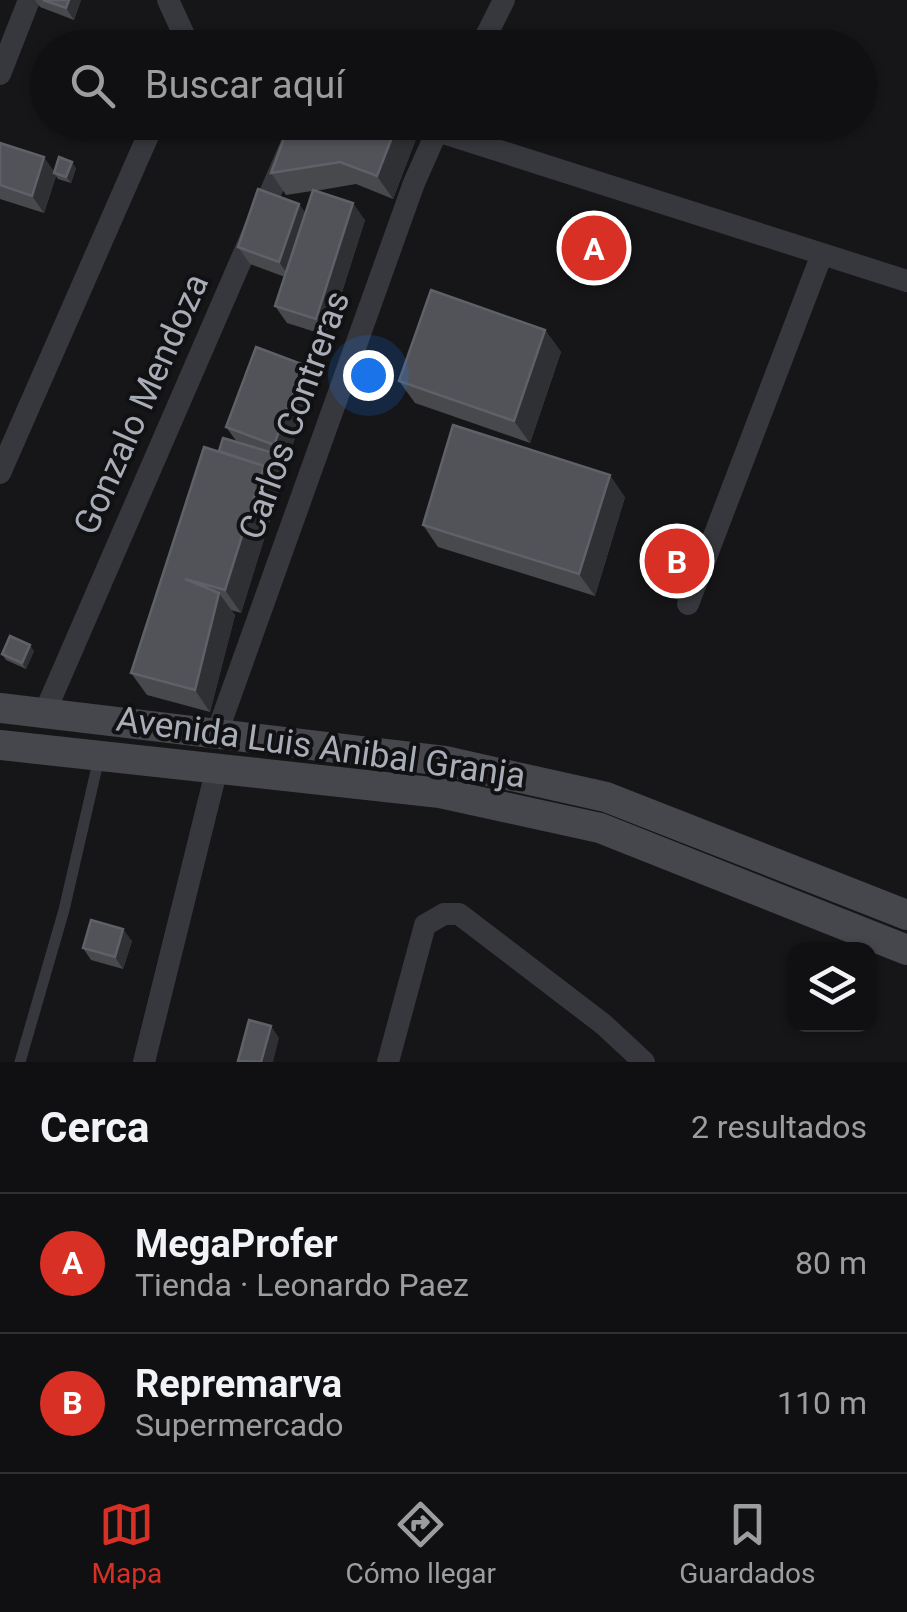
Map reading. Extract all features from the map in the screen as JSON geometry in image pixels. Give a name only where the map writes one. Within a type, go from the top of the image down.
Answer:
[{"type":"main road","name":"Avenida Luis Anibal Granja","points":[[0,708],[445,760],[606,797],[907,915]]},
{"type":"main road","name":"Avenida Luis Anibal Granja","points":[[0,745],[440,793],[600,828],[907,950]]},
{"type":"street","points":[[0,74],[29,0]]},
{"type":"street","points":[[168,0],[181,30]]},
{"type":"street","points":[[489,30],[504,0]]},
{"type":"street","points":[[0,473],[146,140]]},
{"type":"street","name":"Gonzalo Mendoza","points":[[45,712],[293,140]]},
{"type":"street","name":"Carlos Contreras","points":[[217,733],[432,140]]},
{"type":"street","points":[[477,140],[907,281]]},
{"type":"street","points":[[688,604],[822,254]]},
{"type":"street","points":[[144,1062],[217,768]]},
{"type":"street","points":[[388,1062],[425,925],[444,914],[459,914],[603,1024],[644,1062]]},
{"type":"lane","points":[[20,1062],[64,910],[100,754]]},
{"type":"building","points":[[43,0],[69,0],[66,8]]},
{"type":"building","points":[[283,140],[391,140],[377,176],[340,162],[271,173]]},
{"type":"building","points":[[0,143],[44,157],[32,196],[0,185]]},
{"type":"building","points":[[59,157],[72,162],[66,177],[54,173]]},
{"type":"building","points":[[258,189],[299,204],[279,262],[238,247]]},
{"type":"building","points":[[313,190],[353,203],[316,319],[275,306]]},
{"type":"building","points":[[431,290],[545,330],[514,421],[399,381]]},
{"type":"building","points":[[256,347],[304,365],[274,445],[226,427]]},
{"type":"building","points":[[453,425],[610,475],[579,574],[423,525]]},
{"type":"building","points":[[223,438],[273,453],[273,472],[219,451]]},
{"type":"building","points":[[204,447],[264,466],[225,590],[185,579],[219,593],[195,690],[131,673]]},
{"type":"building","points":[[10,636],[30,645],[22,663],[2,654]]},
{"type":"building","points":[[91,920],[123,929],[115,957],[83,948]]},
{"type":"building","points":[[249,1020],[271,1026],[261,1062],[238,1061]]},
{"type":"place","name":"MegaProfer","points":[[594,248]]},
{"type":"place","name":"Repremarva","points":[[677,561]]}]
